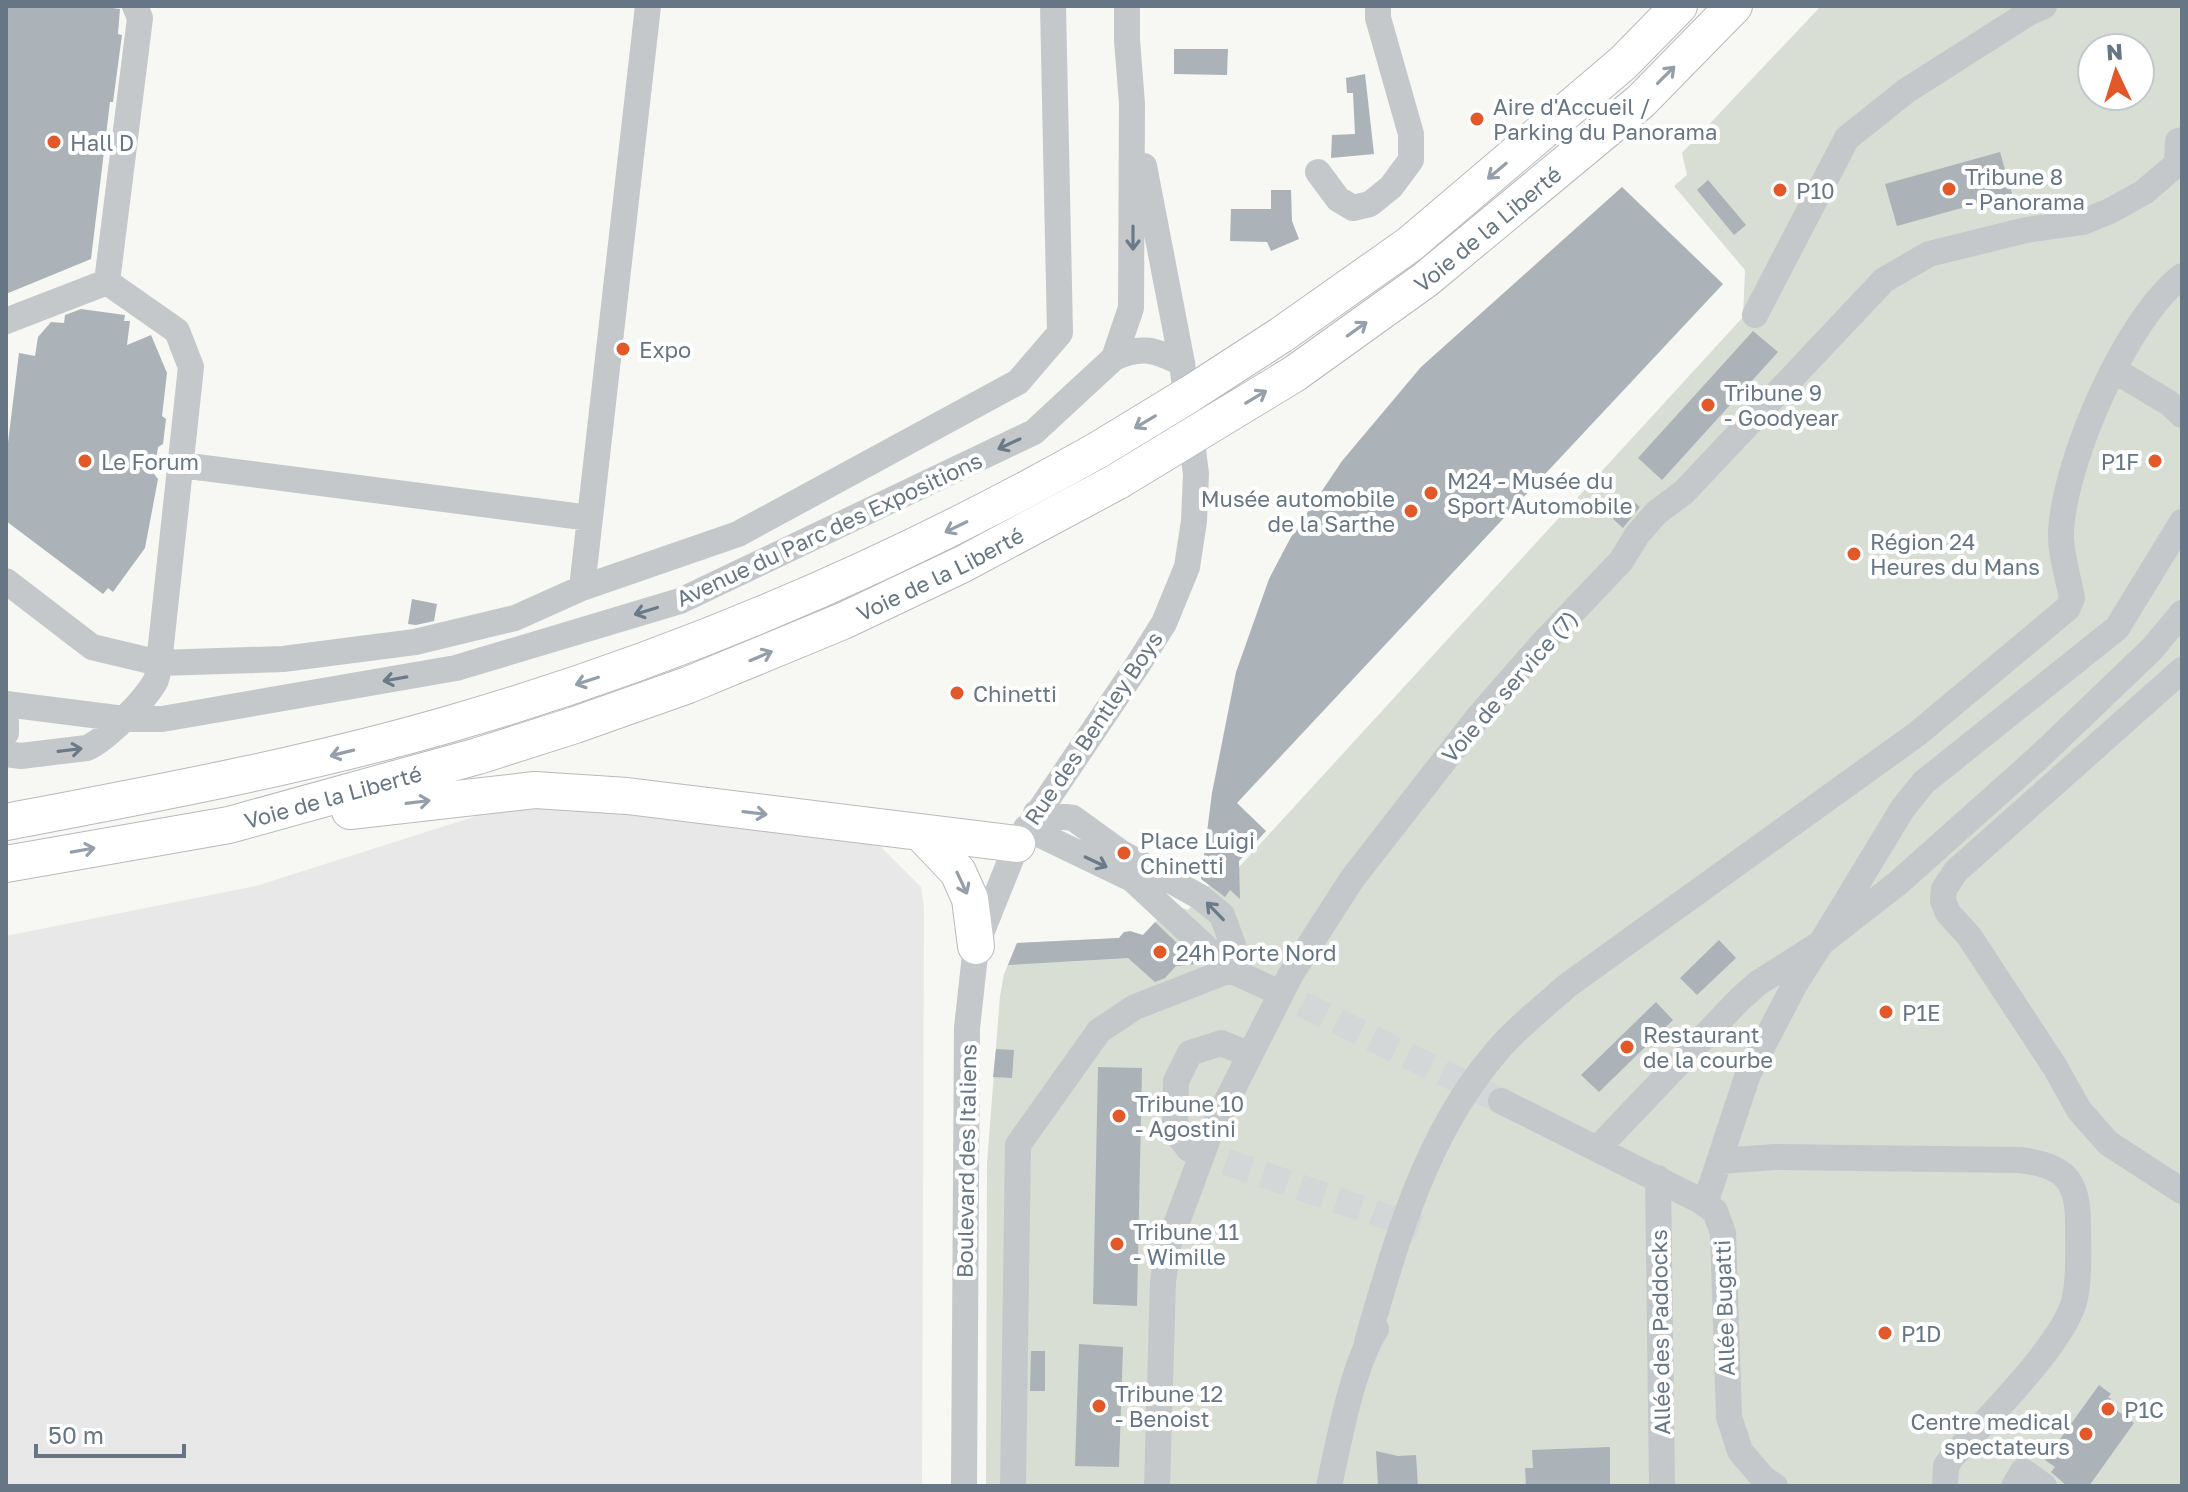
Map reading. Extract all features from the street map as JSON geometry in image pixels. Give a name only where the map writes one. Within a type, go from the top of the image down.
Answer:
[{"type":"highway","name":"Voie de la Liberté","points":[[6,822],[291,765],[458,722],[610,673],[728,629],[973,519],[1098,450],[1190,394],[1281,335],[1410,244],[1623,63],[1679,6]]},
{"type":"highway","name":"Voie de la Liberté","points":[[6,864],[229,825],[478,756],[688,685],[870,609],[963,564],[1118,481],[1294,374],[1425,280],[1641,101],[1734,6]]},
{"type":"highway","points":[[229,825],[535,790],[627,796],[921,833],[1026,828]]},
{"type":"highway","points":[[921,833],[958,872],[970,899],[976,946]]},
{"type":"street","points":[[107,282],[140,18],[135,6]]},
{"type":"street","points":[[582,588],[648,6]]},
{"type":"street","points":[[6,581],[92,647],[159,663],[283,659],[415,642],[515,618],[582,588],[738,534],[1018,382],[1060,333],[1053,6]]},
{"type":"street","points":[[1127,6],[1132,104]]},
{"type":"street","points":[[1318,172],[1338,199],[1353,208],[1370,204],[1391,187],[1411,160],[1411,134],[1378,18],[1378,6]]},
{"type":"street","points":[[1755,315],[1847,138],[1906,91],[2044,6]]},
{"type":"street","name":"Avenue du Parc des Expositions","points":[[6,704],[124,719],[162,719],[456,668],[680,601],[1034,432],[1114,358],[1131,308],[1132,104]]},
{"type":"street","name":"Rue des Bentley Boys","points":[[1026,828],[1164,623],[1187,567],[1194,521],[1196,474],[1182,363],[1132,104]]},
{"type":"street","name":"Voie de service (7)","points":[[1157,1486],[1163,1282],[1168,1246],[1209,1136],[1248,1054],[1291,974],[1352,879],[1479,716],[1621,561],[1656,513],[1684,492],[1884,280],[1929,254],[2000,235],[2083,222],[2110,211],[2144,192],[2177,164],[2178,141],[2182,140]]},
{"type":"street","points":[[1329,1486],[1342,1427],[1398,1232],[1431,1154],[1457,1103],[1493,1055],[1568,985],[1917,734],[2068,608],[2072,598],[2061,542],[2063,510],[2084,440],[2100,396],[2154,302],[2182,276]]},
{"type":"street","points":[[6,321],[107,282]]},
{"type":"street","points":[[6,754],[21,756],[97,744],[124,719],[156,680],[191,367],[177,331],[107,282]]},
{"type":"street","points":[[1114,358],[1145,349],[1182,363]]},
{"type":"street","points":[[2114,370],[2169,403],[2182,415]]},
{"type":"street","points":[[181,465],[590,518]]},
{"type":"street","points":[[1501,1101],[1705,1204],[1748,1074],[1776,1017],[1866,867],[1914,794],[1924,782],[2117,628],[2182,522]]},
{"type":"street","points":[[1598,1148],[1740,999],[1758,983],[1821,943],[1898,883],[2130,671],[2182,613]]},
{"type":"street","points":[[2182,670],[1956,871],[1944,889],[1943,901],[1948,913],[1969,936],[2029,1028],[2079,1110],[2108,1143],[2182,1191]]},
{"type":"street","points":[[6,722],[6,733]]},
{"type":"street","points":[[1026,828],[1132,879],[1230,970],[1267,987]]},
{"type":"street","name":"Boulevard des Italiens","points":[[964,1486],[967,1028],[976,946],[1026,828]]},
{"type":"street","points":[[1013,1486],[1018,1145],[1099,1031],[1135,1007],[1230,970]]},
{"type":"street","points":[[1189,1149],[1175,1131],[1176,1081],[1190,1053],[1221,1043],[1248,1054]]},
{"type":"street","points":[[1720,1161],[1774,1157],[2020,1160],[2052,1167],[2072,1185],[2078,1212],[2074,1302],[2054,1338],[2030,1370],[1952,1457],[1946,1466],[1945,1486]]},
{"type":"street","name":"Allée des Paddocks","points":[[1658,1178],[1662,1486]]},
{"type":"street","name":"Allée Bugatti","points":[[1705,1204],[1715,1211],[1723,1233],[1725,1360],[1732,1433],[1749,1463],[1775,1486]]},
{"type":"street","points":[[1367,1342],[1391,1305],[1419,1228]]},
{"type":"street","points":[[2014,1486],[2023,1471],[2044,1486]]},
{"type":"shaded area","name":"Région 24 Heures du Mans","points":[[1821,6],[2182,6],[2182,1486],[986,1486],[987,1163],[1000,996],[1004,974],[1017,943],[1119,938],[1124,932],[1137,942],[1161,916],[1177,906],[1188,910],[1235,855],[1239,867],[1743,317],[1745,270],[1674,186],[1687,175],[1682,153]]},
{"type":"shaded area","points":[[561,807],[879,845],[921,887],[924,908],[922,1486],[6,1486],[6,936],[256,886],[486,813]]},
{"type":"building","name":"Hall D","points":[[6,6],[120,9],[118,34],[122,35],[113,102],[110,102],[91,259],[6,294],[8,272]]},
{"type":"building","points":[[1174,49],[1228,49],[1227,75],[1174,74]]},
{"type":"building","points":[[1365,74],[1374,154],[1331,158],[1332,135],[1355,134],[1353,93],[1347,93],[1346,78]]},
{"type":"building","name":"Tribune 8 - Panorama","points":[[2000,152],[2012,194],[1897,226],[1885,184]]},
{"type":"building","points":[[1708,180],[1746,225],[1734,235],[1697,190]]},
{"type":"building","name":"M24 - Musée du Sport Automobile","points":[[1622,187],[1723,284],[1237,803],[1266,831],[1239,861],[1240,899],[1230,890],[1225,897],[1201,879],[1212,793],[1236,672],[1269,579],[1291,537],[1342,461],[1421,367]]},
{"type":"building","points":[[1271,190],[1291,190],[1292,221],[1299,239],[1271,251],[1267,242],[1230,241],[1231,209],[1271,209]]},
{"type":"building","name":"Le Forum","points":[[81,309],[125,315],[124,321],[130,321],[127,345],[151,335],[167,373],[162,416],[166,419],[163,444],[158,447],[154,474],[158,479],[145,548],[113,592],[108,588],[103,594],[6,521],[6,459],[19,353],[35,356],[38,337],[51,322],[64,323],[65,315]]},
{"type":"building","name":"Tribune 9 - Goodyear","points":[[1753,331],[1778,352],[1662,480],[1638,458]]},
{"type":"building","points":[[1632,500],[1640,507],[1623,528],[1613,519]]},
{"type":"building","points":[[412,599],[437,604],[434,621],[408,624]]},
{"type":"building","points":[[1155,922],[1199,964],[1176,966],[1165,978],[1155,982],[1128,958],[1008,965],[1017,943],[1119,938],[1130,931],[1143,935]]},
{"type":"building","points":[[1719,940],[1736,958],[1697,995],[1680,978]]},
{"type":"building","name":"Restaurant de la courbe","points":[[1656,1002],[1673,1020],[1599,1092],[1581,1075]]},
{"type":"building","points":[[996,1049],[1014,1050],[1012,1078],[993,1077]]},
{"type":"building","points":[[1098,1067],[1142,1068],[1137,1306],[1093,1304]]},
{"type":"building","name":"Tribune 12 - Benoist","points":[[1079,1344],[1123,1347],[1119,1467],[1075,1466]]},
{"type":"building","points":[[1031,1351],[1045,1351],[1045,1391],[1030,1391]]},
{"type":"building","name":"Centre medical spectateurs","points":[[2099,1385],[2111,1394],[2108,1404],[2134,1423],[2089,1486],[2067,1486],[2051,1472],[2055,1467],[2045,1460]]},
{"type":"building","points":[[1610,1447],[1610,1486],[1526,1486],[1525,1468],[1533,1468],[1532,1450]]},
{"type":"building","points":[[1376,1451],[1398,1456],[1416,1455],[1418,1486],[1378,1486]]},
{"type":"tunnel","points":[[1267,987],[1501,1101]]},
{"type":"tunnel","points":[[1189,1149],[1419,1228]]},
{"type":"place","name":"Aire d'Accueil / Parking du Panorama","points":[[1477,119]]},
{"type":"place","name":"Hall D","points":[[54,142]]},
{"type":"place","name":"Tribune 8 - Panorama","points":[[1949,189]]},
{"type":"place","name":"P10","points":[[1780,190]]},
{"type":"place","name":"Expo","points":[[623,349]]},
{"type":"place","name":"Tribune 9 - Goodyear","points":[[1708,405]]},
{"type":"place","name":"Le Forum","points":[[85,461]]},
{"type":"place","name":"P1F","points":[[2155,461]]},
{"type":"place","name":"M24 - Musée du Sport Automobile","points":[[1431,493]]},
{"type":"place","name":"Musée automobile de la Sarthe","points":[[1411,511]]},
{"type":"place","name":"Région 24 Heures du Mans","points":[[1854,554]]},
{"type":"place","name":"Chinetti","points":[[957,693]]},
{"type":"place","name":"Place Luigi Chinetti","points":[[1124,853]]},
{"type":"place","name":"24h Porte Nord","points":[[1160,952]]},
{"type":"place","name":"P1E","points":[[1886,1012]]},
{"type":"place","name":"Restaurant de la courbe","points":[[1627,1047]]},
{"type":"place","name":"Tribune 10 - Agostini","points":[[1119,1116]]},
{"type":"place","name":"Tribune 11 - Wimille","points":[[1117,1244]]},
{"type":"place","name":"P1D","points":[[1885,1333]]},
{"type":"place","name":"Tribune 12 - Benoist","points":[[1099,1406]]},
{"type":"place","name":"P1C","points":[[2108,1409]]},
{"type":"place","name":"Centre medical spectateurs","points":[[2086,1434]]}]
